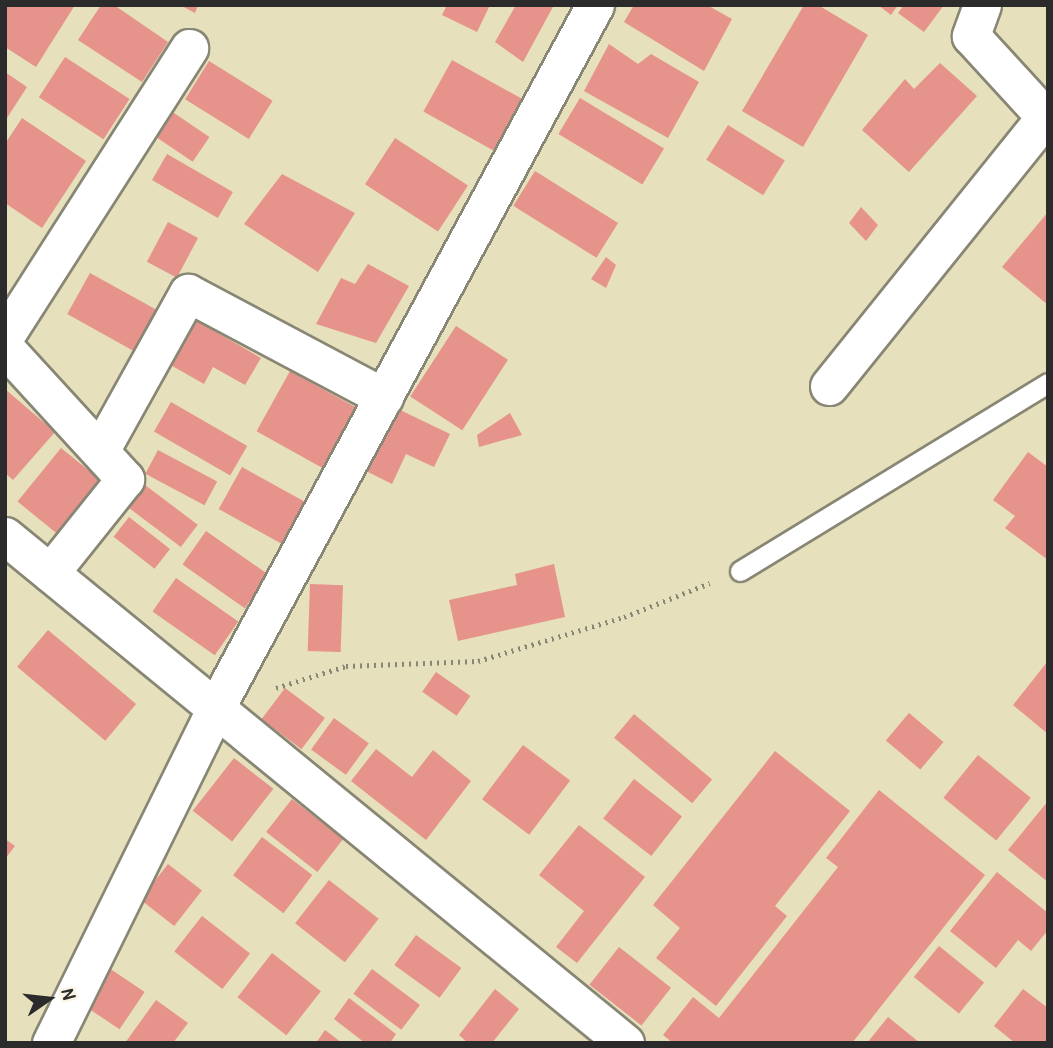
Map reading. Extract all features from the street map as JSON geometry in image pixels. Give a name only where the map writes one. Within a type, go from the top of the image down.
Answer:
[{"type":"street","points":[[52,1042],[216,707],[596,5]]},
{"type":"street","points":[[829,386],[1046,119],[971,36],[982,5]]},
{"type":"street","points":[[5,336],[189,48]]},
{"type":"street","points":[[100,452],[188,293],[384,397]]},
{"type":"street","points":[[5,348],[125,480],[50,573]]},
{"type":"street","points":[[5,536],[625,1043]]},
{"type":"lane","points":[[740,571],[1048,383]]},
{"type":"path","points":[[216,707],[346,666],[478,661],[624,617],[740,571]]},
{"type":"building","points":[[5,5],[75,5],[36,67],[5,47]]},
{"type":"building","points":[[101,5],[114,5],[168,42],[142,82],[78,40]]},
{"type":"building","points":[[180,5],[198,5],[195,13]]},
{"type":"building","points":[[447,5],[490,5],[477,32],[442,15]]},
{"type":"building","points":[[516,5],[554,5],[523,62],[495,42]]},
{"type":"building","points":[[634,5],[707,5],[732,19],[704,71],[624,22]]},
{"type":"building","points":[[804,5],[818,5],[868,35],[803,147],[742,111]]},
{"type":"building","points":[[878,5],[898,5],[891,15]]},
{"type":"building","points":[[904,5],[944,5],[924,32],[898,13]]},
{"type":"building","points":[[609,44],[638,64],[651,54],[699,82],[668,138],[584,91]]},
{"type":"building","points":[[65,57],[130,99],[103,139],[39,97]]},
{"type":"building","points":[[452,60],[522,99],[493,150],[423,112]]},
{"type":"building","points":[[209,61],[273,101],[249,139],[185,99]]},
{"type":"building","points":[[940,63],[977,96],[909,172],[862,130],[905,79],[914,89]]},
{"type":"building","points":[[5,72],[27,87],[5,121]]},
{"type":"building","points":[[580,98],[664,148],[642,184],[558,134]]},
{"type":"building","points":[[168,109],[209,137],[193,162],[151,134]]},
{"type":"building","points":[[22,118],[86,161],[42,228],[5,203],[5,144]]},
{"type":"building","points":[[728,125],[785,161],[763,195],[706,160]]},
{"type":"building","points":[[395,138],[468,185],[438,232],[365,184]]},
{"type":"building","points":[[167,154],[233,192],[218,218],[152,180]]},
{"type":"building","points":[[535,171],[618,223],[596,258],[513,206]]},
{"type":"building","points":[[282,174],[355,213],[318,272],[244,224]]},
{"type":"building","points":[[861,207],[878,225],[866,241],[849,223]]},
{"type":"building","points":[[1048,212],[1048,305],[1002,267]]},
{"type":"building","points":[[168,222],[198,238],[177,278],[147,262]]},
{"type":"building","points":[[606,257],[616,265],[606,288],[591,279]]},
{"type":"building","points":[[368,264],[409,286],[376,343],[316,324],[341,278],[355,284]]},
{"type":"building","points":[[90,273],[157,310],[135,351],[67,314]]},
{"type":"building","points":[[192,318],[261,358],[245,385],[213,367],[204,384],[167,363]]},
{"type":"building","points":[[456,326],[508,360],[462,430],[410,396]]},
{"type":"building","points":[[290,371],[357,408],[324,469],[257,431]]},
{"type":"building","points":[[5,389],[55,432],[13,480],[5,473]]},
{"type":"building","points":[[171,402],[247,446],[230,475],[154,431]]},
{"type":"building","points":[[398,409],[450,434],[434,467],[406,454],[392,484],[368,472]]},
{"type":"building","points":[[510,413],[522,435],[479,447],[477,435]]},
{"type":"building","points":[[61,448],[102,481],[59,535],[18,502]]},
{"type":"building","points":[[158,450],[217,481],[204,505],[145,474]]},
{"type":"building","points":[[1028,452],[1048,467],[1048,560],[1005,528],[1015,516],[993,500]]},
{"type":"building","points":[[242,467],[308,504],[285,546],[219,509]]},
{"type":"building","points":[[145,485],[198,525],[181,547],[128,507]]},
{"type":"building","points":[[129,517],[170,549],[155,569],[114,537]]},
{"type":"building","points":[[206,531],[268,575],[245,608],[182,565]]},
{"type":"building","points":[[554,564],[565,617],[458,641],[449,600],[517,585],[515,574]]},
{"type":"building","points":[[176,578],[238,622],[215,655],[152,612]]},
{"type":"building","points":[[310,584],[343,585],[341,652],[308,651]]},
{"type":"building","points":[[48,630],[136,704],[105,741],[17,667]]},
{"type":"building","points":[[1048,661],[1048,734],[1013,705]]},
{"type":"building","points":[[436,672],[470,696],[457,716],[422,692]]},
{"type":"building","points":[[285,688],[325,718],[301,749],[262,719]]},
{"type":"building","points":[[909,713],[943,742],[920,770],[886,741]]},
{"type":"building","points":[[634,714],[712,780],[692,803],[614,738]]},
{"type":"building","points":[[334,718],[369,743],[346,775],[311,750]]},
{"type":"building","points":[[523,745],[570,781],[529,835],[482,799]]},
{"type":"building","points":[[376,749],[412,777],[433,750],[471,781],[426,840],[351,781]]},
{"type":"building","points":[[775,751],[850,811],[775,906],[787,916],[716,1006],[656,958],[680,928],[653,905]]},
{"type":"building","points":[[978,755],[1031,798],[996,841],[943,798]]},
{"type":"building","points":[[234,758],[273,789],[232,842],[193,811]]},
{"type":"building","points":[[634,779],[682,817],[651,856],[603,818]]},
{"type":"building","points":[[879,790],[985,875],[852,1043],[673,1043],[663,1035],[693,997],[719,1018],[838,867],[826,858]]},
{"type":"building","points":[[292,799],[343,839],[317,872],[266,832]]},
{"type":"building","points":[[1048,801],[1048,882],[1008,850]]},
{"type":"building","points":[[579,825],[645,877],[577,963],[556,947],[584,911],[539,875]]},
{"type":"building","points":[[262,837],[312,875],[283,913],[233,875]]},
{"type":"building","points":[[5,839],[15,846],[5,859]]},
{"type":"building","points":[[168,864],[202,890],[174,926],[140,899]]},
{"type":"building","points":[[997,872],[1048,913],[1048,930],[1031,951],[1018,940],[996,968],[950,931]]},
{"type":"building","points":[[329,880],[379,919],[345,962],[295,923]]},
{"type":"building","points":[[202,916],[250,954],[222,989],[174,951]]},
{"type":"building","points":[[416,935],[461,968],[440,998],[394,965]]},
{"type":"building","points":[[939,946],[984,983],[959,1014],[914,977]]},
{"type":"building","points":[[619,947],[671,988],[641,1025],[589,985]]},
{"type":"building","points":[[272,953],[321,991],[286,1035],[238,997]]},
{"type":"building","points":[[109,968],[145,992],[119,1029],[84,1005]]},
{"type":"building","points":[[372,969],[420,1005],[401,1030],[353,994]]},
{"type":"building","points":[[495,989],[519,1009],[492,1043],[468,1043],[459,1035]]},
{"type":"building","points":[[1023,989],[1048,1008],[1046,1043],[1015,1043],[994,1026]]},
{"type":"building","points":[[349,998],[396,1034],[390,1043],[365,1043],[334,1019]]},
{"type":"building","points":[[156,1000],[188,1023],[173,1043],[125,1043]]},
{"type":"building","points":[[888,1017],[920,1043],[867,1043]]},
{"type":"building","points":[[325,1030],[342,1043],[316,1043]]}]
